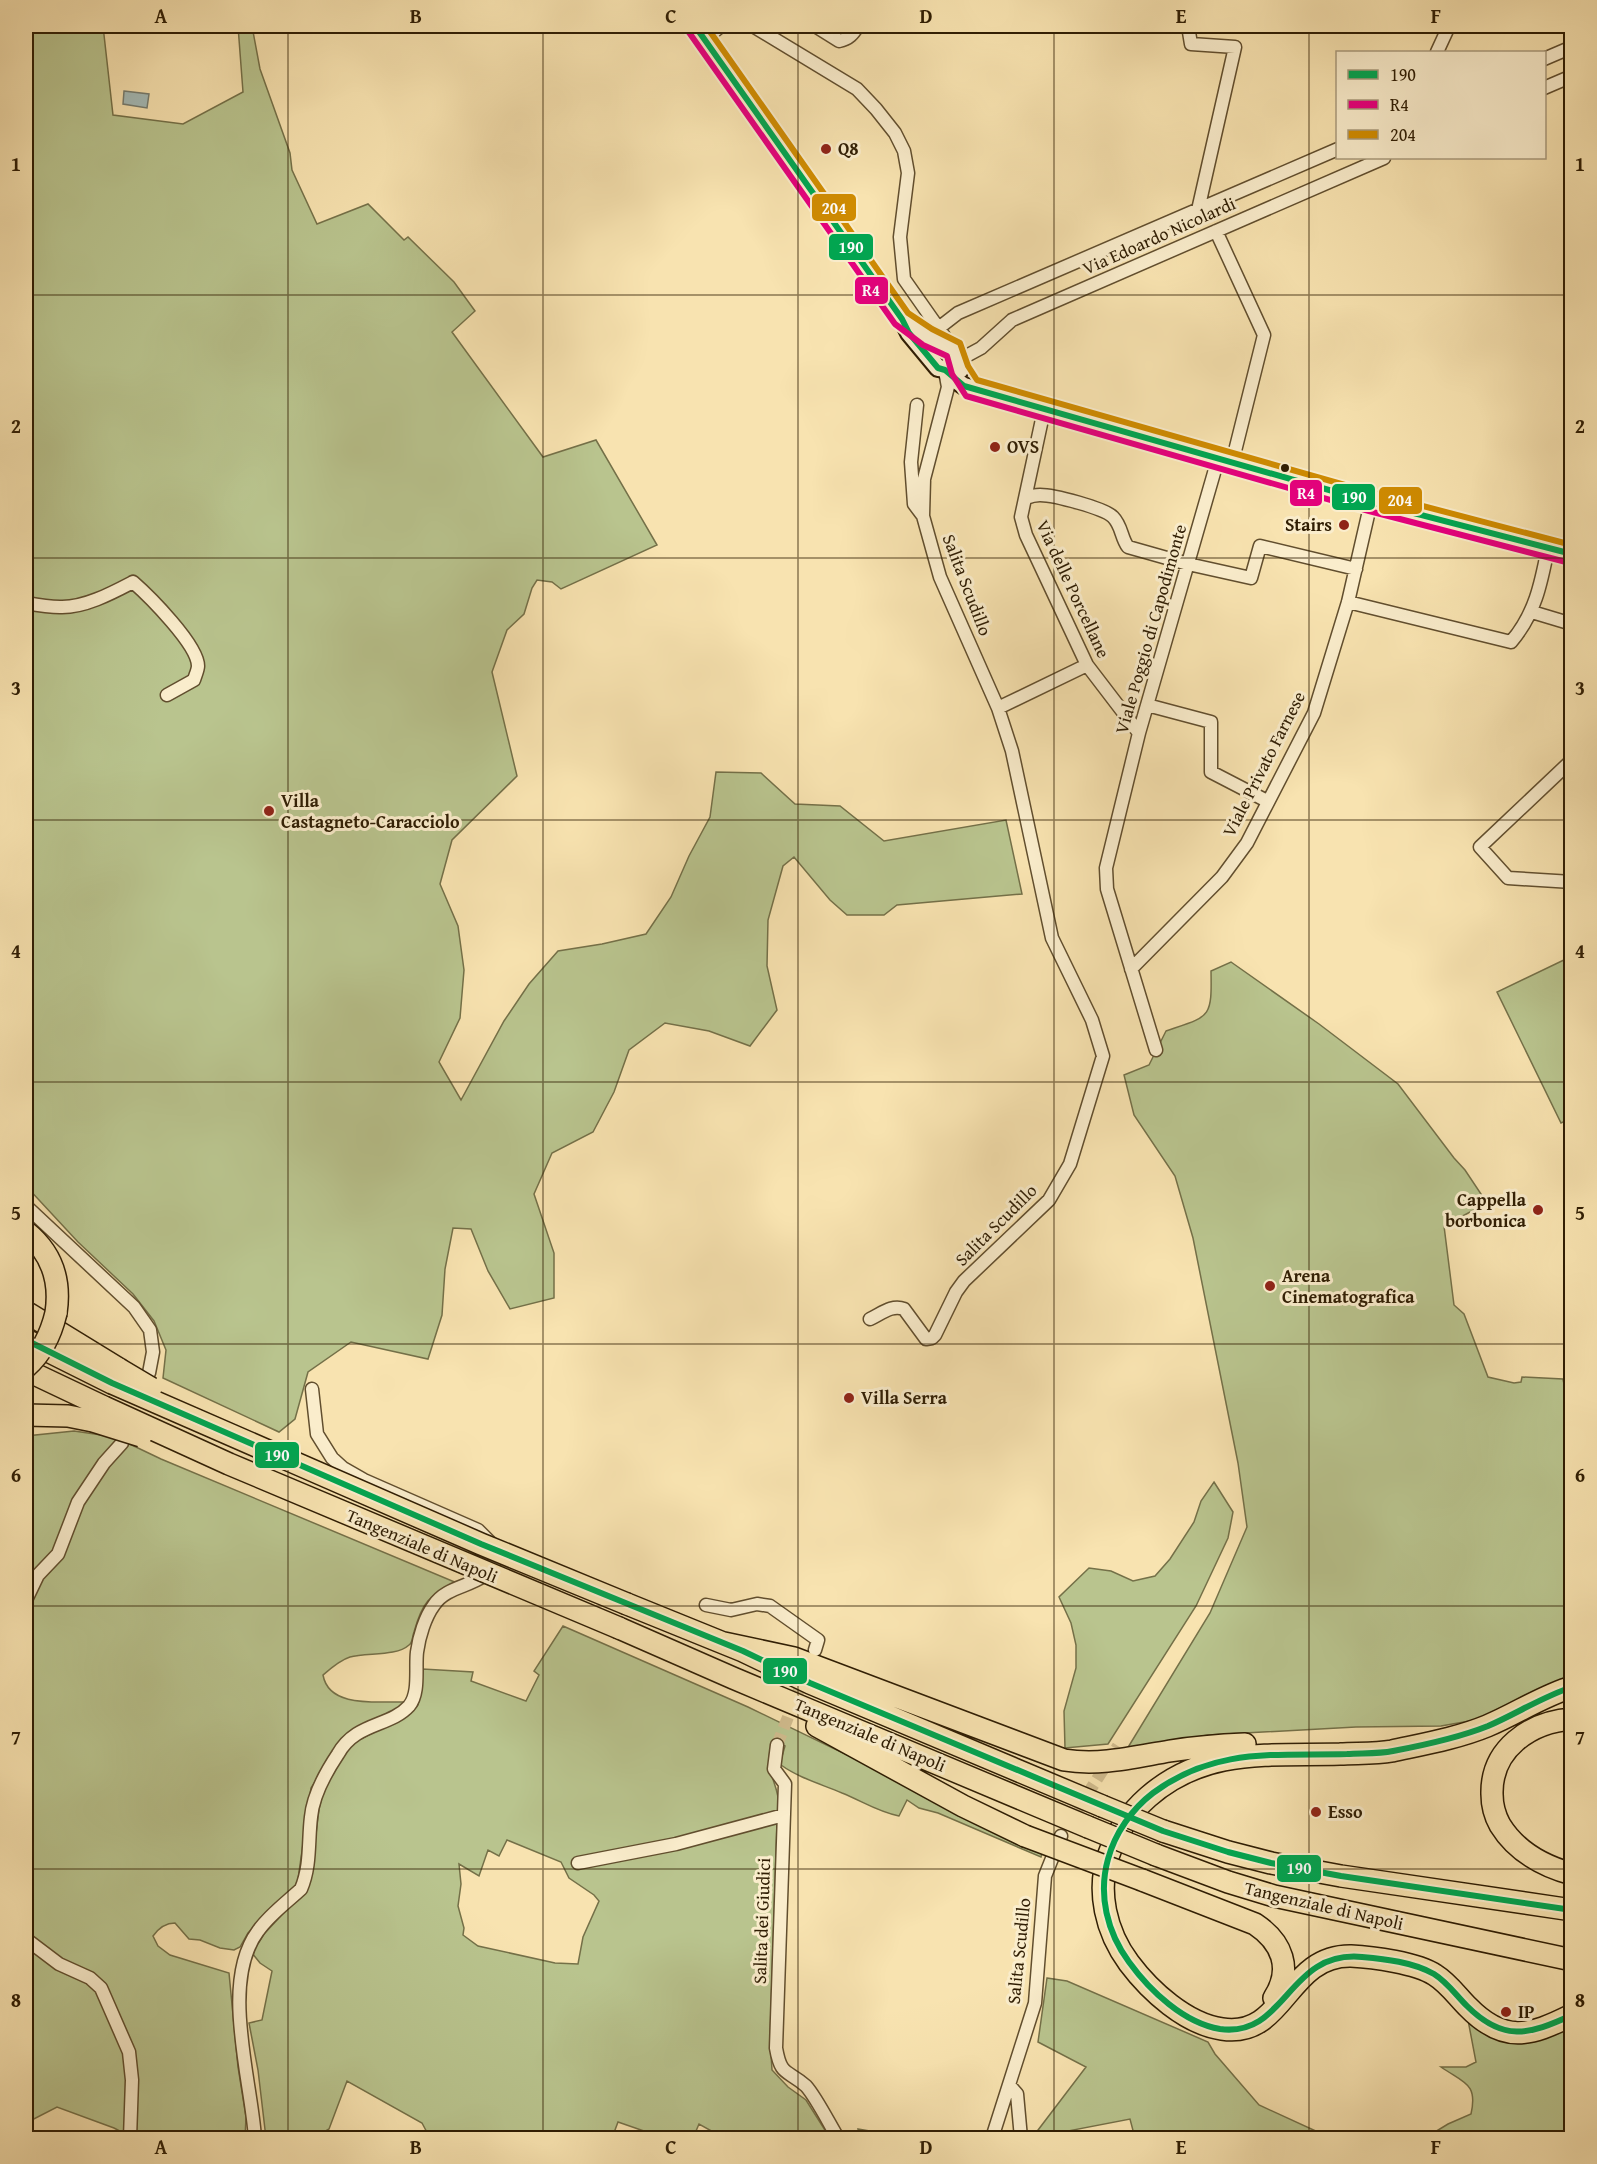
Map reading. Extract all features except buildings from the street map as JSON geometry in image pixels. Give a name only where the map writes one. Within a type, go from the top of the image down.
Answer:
[{"type":"highway","points":[[26,1232],[47,1254],[57,1289],[56,1313],[50,1333],[44,1346],[26,1369],[98,1414]]},
{"type":"highway","points":[[26,1246],[35,1254],[47,1273],[55,1297],[56,1313]]},
{"type":"highway","points":[[26,1312],[115,1376]]},
{"type":"highway","points":[[26,1340],[115,1376]]},
{"type":"highway","name":"Tangenziale di Napoli","points":[[115,1376],[228,1435],[482,1544],[724,1643],[810,1683],[1163,1831],[1271,1863],[1341,1876],[1572,1911]]},
{"type":"highway","points":[[26,1415],[98,1414]]},
{"type":"highway","name":"Tangenziale di Napoli","points":[[98,1414],[229,1464],[1088,1827],[1227,1882],[1274,1896],[1572,1960]]},
{"type":"highway","points":[[724,1643],[794,1658],[1032,1749],[1064,1760],[1078,1762],[1112,1762],[1215,1746],[1408,1738],[1470,1732]]},
{"type":"highway","points":[[733,1678],[943,1795],[1025,1836],[1142,1880],[1255,1924],[1272,1937],[1282,1953],[1283,1979],[1270,2004],[1252,2016],[1234,2021],[1204,2014],[1170,1993],[1151,1975],[1126,1943],[1113,1910],[1113,1871],[1127,1837],[1151,1807],[1185,1782],[1215,1770],[1244,1765],[1371,1761],[1415,1756],[1487,1736],[1543,1708],[1572,1701]]},
{"type":"highway","points":[[1572,1687],[1558,1691],[1470,1732],[1387,1752],[1229,1758],[1206,1763],[1179,1775],[1141,1803],[1122,1826],[1113,1842],[1103,1876],[1104,1906],[1121,1952],[1131,1966],[1155,1990],[1188,2015],[1210,2026],[1222,2029],[1244,2028],[1263,2020],[1308,1971],[1327,1961],[1349,1956],[1421,1967],[1443,1981],[1483,2021],[1503,2032],[1514,2034],[1535,2031],[1572,2015]]},
{"type":"highway","points":[[1572,1719],[1541,1725],[1520,1736],[1499,1761],[1492,1785],[1495,1812],[1499,1823],[1512,1840],[1541,1862],[1572,1874]]},
{"type":"main road","points":[[700,32],[902,319],[909,333],[942,350]]},
{"type":"main road","points":[[902,319],[942,350],[958,383],[971,388],[1371,502],[1572,554]]},
{"type":"street","points":[[700,32],[721,26]]},
{"type":"street","points":[[753,26],[857,89],[895,133],[904,151],[908,173],[900,237],[902,272],[942,350]]},
{"type":"street","points":[[815,26],[839,41],[847,40],[858,26]]},
{"type":"street","points":[[1188,26],[1191,44],[1234,47],[1198,210]]},
{"type":"street","points":[[1437,51],[1449,26]]},
{"type":"street","points":[[1546,59],[1572,47]]},
{"type":"street","points":[[1546,88],[1572,76]]},
{"type":"street","name":"Via Edoardo Nicolardi","points":[[1336,151],[958,313],[942,350],[981,348],[1012,320],[1382,159]]},
{"type":"street","name":"Viale Poggio di Capodimonte","points":[[1124,945],[1107,889],[1106,868],[1139,734],[1188,564],[1225,461],[1264,335],[1216,231]]},
{"type":"street","name":"Salita Scudillo","points":[[870,1319],[894,1307],[899,1307],[904,1309],[926,1339],[935,1335],[956,1292],[964,1281],[1049,1200],[1070,1164],[1102,1056],[1092,1020],[1052,938],[1012,751],[998,708],[940,577],[922,516],[924,479],[948,387],[942,350]]},
{"type":"street","points":[[918,405],[911,462],[914,504],[922,516]]},
{"type":"street","name":"Via delle Porcellane","points":[[1044,410],[1022,508],[1021,517],[1026,535],[1087,665],[1139,734]]},
{"type":"street","points":[[1026,498],[1043,495],[1104,510],[1121,528],[1124,542],[1128,547],[1188,564],[1251,578],[1260,546],[1356,568]]},
{"type":"street","name":"Viale Privato Farnese","points":[[1131,969],[1222,877],[1246,843],[1314,713],[1348,602],[1371,502]]},
{"type":"street","points":[[1348,602],[1511,642],[1532,612],[1548,548]]},
{"type":"street","points":[[26,603],[62,608],[85,603],[117,591],[133,582],[154,600],[178,629],[193,652],[198,666],[194,680],[167,695]]},
{"type":"street","points":[[1532,612],[1572,624]]},
{"type":"street","points":[[998,708],[1087,665]]},
{"type":"street","points":[[1147,705],[1211,722],[1211,772],[1267,801]]},
{"type":"street","points":[[1572,760],[1480,848],[1508,878],[1572,882]]},
{"type":"street","points":[[1150,950],[1124,945],[1156,1050]]},
{"type":"street","points":[[26,1206],[134,1307],[150,1330],[153,1352],[149,1372]]},
{"type":"street","points":[[255,2139],[238,1995],[244,1955],[258,1929],[301,1889],[308,1865],[311,1815],[315,1800],[338,1752],[357,1733],[408,1707],[414,1695],[417,1651],[432,1606],[448,1592],[485,1576],[495,1561],[492,1544],[478,1530],[364,1480],[343,1468],[332,1458],[317,1434],[312,1389]]},
{"type":"street","points":[[26,1600],[38,1575],[58,1554],[78,1502],[104,1463],[122,1443]]},
{"type":"street","points":[[706,1605],[731,1610],[757,1604],[770,1606],[818,1640],[815,1650]]},
{"type":"street","name":"Salita dei Giudici","points":[[777,1745],[774,1769],[784,1784],[784,1815],[776,2048],[779,2065],[784,2072],[806,2087],[838,2139]]},
{"type":"street","points":[[578,1863],[676,1844],[784,1815]]},
{"type":"street","name":"Salita Scudillo","points":[[992,2139],[1035,2003],[1044,1876],[1061,1836]]},
{"type":"street","points":[[26,1939],[59,1964],[90,1978],[101,1988],[129,2052],[132,2080],[130,2139]]},
{"type":"street","points":[[1009,2085],[1017,2094],[1021,2139]]},
{"type":"green space","points":[[26,26],[103,26],[113,115],[183,124],[243,92],[238,26],[252,26],[260,69],[290,153],[292,170],[317,224],[368,204],[404,240],[408,237],[454,282],[475,311],[452,332],[543,457],[596,440],[657,545],[561,589],[552,582],[537,580],[532,588],[524,614],[507,630],[492,672],[517,776],[452,840],[440,884],[458,926],[464,970],[460,1018],[439,1062],[461,1100],[504,1021],[529,984],[558,951],[646,934],[671,897],[710,817],[716,772],[761,773],[795,804],[840,806],[884,841],[1006,820],[1022,894],[897,905],[884,915],[847,915],[830,900],[794,857],[783,866],[768,920],[767,966],[777,1010],[750,1046],[709,1031],[665,1023],[629,1050],[614,1092],[593,1132],[552,1153],[534,1194],[554,1253],[554,1298],[510,1309],[488,1271],[471,1229],[453,1228],[445,1269],[442,1315],[428,1359],[351,1342],[308,1372],[295,1419],[279,1432],[163,1378],[166,1350],[154,1321],[133,1294],[78,1242],[26,1186],[26,957],[29,935],[26,883],[26,452],[29,385],[26,369]]},
{"type":"green space","points":[[1568,958],[1572,964],[1572,1118],[1561,1123],[1497,992]]},
{"type":"green space","points":[[1231,962],[1319,1024],[1398,1084],[1465,1170],[1487,1203],[1444,1226],[1454,1305],[1464,1314],[1488,1377],[1514,1383],[1521,1382],[1522,1377],[1563,1379],[1564,1384],[1571,1385],[1571,1675],[1481,1719],[1441,1726],[1356,1727],[1208,1735],[1127,1749],[1210,1613],[1247,1527],[1238,1463],[1193,1238],[1175,1176],[1134,1115],[1124,1075],[1149,1065],[1166,1031],[1192,1022],[1205,1013],[1211,999],[1211,971]]},
{"type":"green space","points":[[74,1431],[115,1437],[161,1459],[457,1583],[440,1591],[428,1601],[420,1614],[409,1645],[389,1653],[350,1657],[339,1662],[323,1675],[327,1686],[345,1698],[369,1702],[405,1702],[404,1706],[353,1729],[338,1745],[311,1788],[297,1886],[248,1933],[240,1947],[234,1950],[189,1939],[175,1923],[162,1927],[153,1936],[158,1946],[170,1955],[229,1973],[238,2067],[246,2117],[245,2138],[133,2138],[114,2128],[57,2107],[26,2123],[26,1436]]},
{"type":"green space","points":[[1214,1482],[1233,1512],[1228,1538],[1196,1606],[1108,1744],[1065,1748],[1064,1711],[1076,1668],[1076,1645],[1071,1623],[1059,1597],[1089,1568],[1111,1571],[1133,1581],[1155,1576],[1170,1559],[1194,1522],[1201,1501]]},
{"type":"green space","points":[[563,1626],[748,1707],[1043,1850],[1041,1857],[938,1813],[919,1808],[907,1800],[899,1816],[877,1809],[788,1770],[781,1765],[785,1746],[773,1741],[769,1761],[779,1799],[779,1809],[774,1813],[715,1829],[714,1840],[777,1823],[770,2039],[772,2070],[788,2087],[806,2100],[830,2138],[724,2138],[699,2124],[693,2138],[664,2138],[618,2122],[612,2138],[430,2138],[422,2123],[347,2081],[329,2129],[314,2138],[266,2138],[258,2070],[249,2023],[262,2020],[272,1971],[260,1963],[252,1953],[264,1934],[304,1891],[313,1859],[323,1792],[340,1759],[353,1743],[407,1715],[418,1705],[423,1669],[473,1672],[471,1681],[526,1701],[539,1675],[534,1671]],"holes":[[[507,1840],[561,1862],[569,1878],[599,1901],[583,1937],[578,1964],[555,1963],[478,1946],[463,1935],[464,1928],[458,1906],[461,1884],[459,1864],[479,1876],[488,1850],[499,1856]]]},
{"type":"green space","points":[[1047,1978],[1067,1981],[1208,2042],[1215,2054],[1259,2105],[1320,2133],[1364,2131],[1388,2138],[1135,2138],[1130,2119],[1032,2138],[1086,2067],[1038,2042]]},
{"type":"green space","points":[[1468,2020],[1571,2027],[1571,2138],[1425,2138],[1471,2114],[1473,2104],[1471,2090],[1441,2067],[1466,2067],[1476,2062]]},
{"type":"green space","points":[[858,2129],[911,2138],[859,2138]]},
{"type":"water","points":[[124,91],[149,94],[147,108],[123,104]]},
{"type":"tunnel","points":[[777,1745],[805,1674]]},
{"type":"tunnel","points":[[1068,1825],[1118,1746]]},
{"type":"transit line","name":"190","points":[[695,26],[902,319],[909,333],[938,368],[945,370],[964,386],[1371,502],[1572,554]]},
{"type":"transit line","name":"204","points":[[706,26],[908,313],[932,329],[960,343],[968,366],[977,380],[1373,493],[1572,545]]},
{"type":"transit line","name":"R4","points":[[688,31],[895,324],[923,345],[947,356],[952,374],[966,396],[1369,511],[1570,563]]},
{"type":"transit line","name":"190","points":[[26,1340],[112,1383],[481,1544],[743,1651],[810,1683],[1163,1831],[1271,1863],[1341,1876],[1572,1910]]},
{"type":"transit line","name":"190","points":[[1572,1687],[1488,1726],[1453,1738],[1417,1746],[1376,1753],[1246,1757],[1199,1768],[1176,1778],[1153,1793],[1131,1814],[1111,1849],[1104,1886],[1104,1900],[1110,1926],[1129,1962],[1147,1984],[1169,2004],[1207,2026],[1220,2029],[1242,2028],[1260,2021],[1302,1979],[1318,1967],[1337,1958],[1362,1957],[1408,1964],[1434,1974],[1480,2018],[1505,2030],[1517,2032],[1543,2027],[1572,2015]]},
{"type":"place","name":"Q8","points":[[826,149]]},
{"type":"place","name":"OVS","points":[[995,447]]},
{"type":"place","name":"Stairs","points":[[1344,525]]},
{"type":"place","name":"Villa Castagneto-Caracciolo","points":[[269,811]]},
{"type":"place","name":"Cappella borbonica","points":[[1538,1210]]},
{"type":"place","name":"Arena Cinematografica","points":[[1270,1286]]},
{"type":"place","name":"Villa Serra","points":[[849,1398]]},
{"type":"place","name":"Esso","points":[[1316,1812]]},
{"type":"place","name":"IP","points":[[1506,2012]]}]
